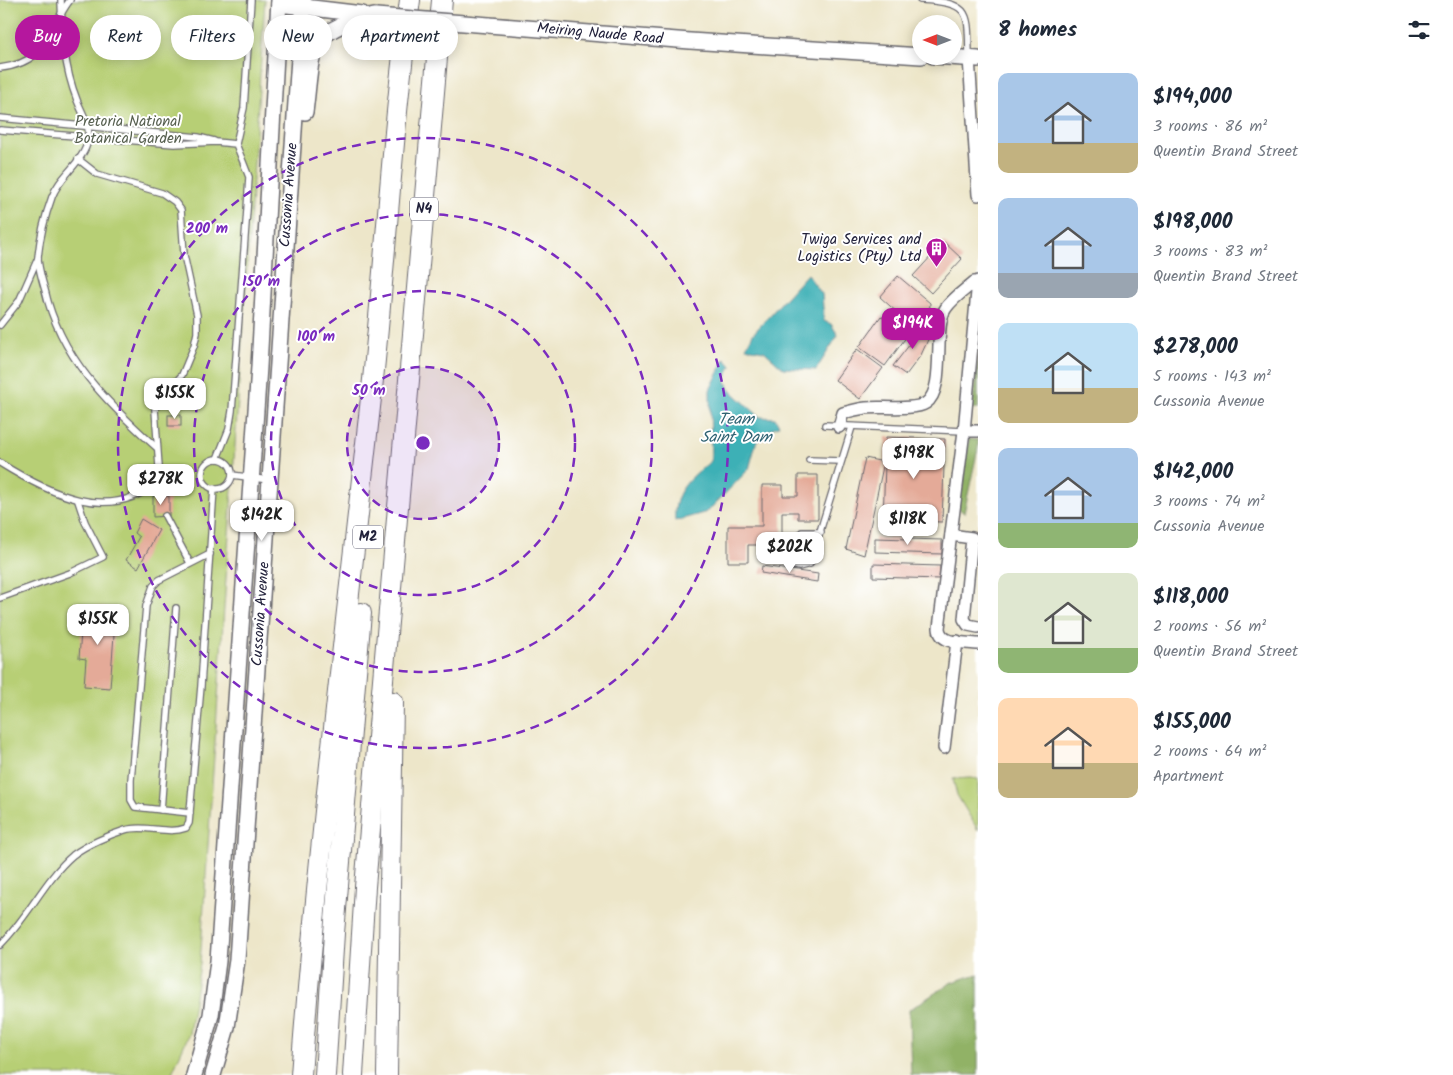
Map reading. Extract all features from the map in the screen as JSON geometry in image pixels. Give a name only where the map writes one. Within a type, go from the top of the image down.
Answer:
[{"type":"highway","points":[[301,1075],[309,970],[373,386],[401,71],[410,0]]},
{"type":"highway","name":"M2","points":[[325,1075],[334,934],[415,0]]},
{"type":"highway","name":"N4","points":[[405,418],[442,0]]},
{"type":"highway","points":[[387,1075],[393,693],[405,418]]},
{"type":"highway","name":"M2","points":[[353,1075],[366,877],[405,418]]},
{"type":"highway","points":[[293,1075],[300,1012],[309,970]]},
{"type":"main road","points":[[332,0],[372,15]]},
{"type":"main road","name":"Meiring Naude Road","points":[[279,2],[303,3],[369,15]]},
{"type":"main road","name":"Cussonia Avenue","points":[[194,1075],[206,1036],[215,989],[251,478],[279,2]]},
{"type":"main road","name":"Cussonia Avenue","points":[[213,1075],[227,1027],[238,960],[269,480],[303,3]]},
{"type":"main road","name":"Meiring Naude Road","points":[[458,23],[700,42],[912,55]]},
{"type":"main road","points":[[291,162],[301,140],[310,67],[316,46],[338,25],[342,24]]},
{"type":"street","points":[[974,58],[978,195]]},
{"type":"street","points":[[839,427],[843,413],[865,408],[915,406],[926,403],[934,392],[938,379],[939,339],[945,309],[976,281]]},
{"type":"street","points":[[976,281],[964,431],[939,624],[942,638],[978,644]]},
{"type":"street","points":[[964,431],[978,431]]},
{"type":"street","points":[[951,535],[975,539],[964,619],[968,625],[978,627]]},
{"type":"street","points":[[944,748],[957,642]]},
{"type":"lane","points":[[0,325],[19,301],[38,258],[52,196],[64,176],[78,159],[88,138],[88,126],[66,68],[61,0]]},
{"type":"lane","points":[[0,68],[20,64],[36,54],[48,40],[70,0]]},
{"type":"lane","points":[[217,459],[228,430],[232,411],[248,210],[249,177],[236,144],[244,108],[252,0]]},
{"type":"lane","points":[[920,0],[953,4],[962,9],[968,24],[974,58]]},
{"type":"lane","points":[[0,118],[198,137],[216,142]]},
{"type":"lane","points":[[0,130],[174,144],[216,142],[236,144]]},
{"type":"lane","points":[[78,159],[97,174],[162,194],[175,202],[181,210],[186,263],[198,325],[196,342],[185,369],[176,383],[157,403],[155,409],[161,496]]},
{"type":"lane","points":[[38,258],[52,316],[71,354],[109,403],[157,448]]},
{"type":"lane","points":[[824,425],[964,431]]},
{"type":"lane","points":[[787,564],[799,567],[810,564],[821,532],[840,461],[852,427]]},
{"type":"lane","points":[[217,459],[228,464],[232,475],[226,486],[214,488],[205,482],[203,472],[207,463],[217,459]]},
{"type":"lane","points":[[809,460],[840,461]]},
{"type":"lane","points":[[0,463],[37,483],[78,501],[100,501],[132,497],[150,488],[160,480]]},
{"type":"lane","points":[[232,475],[269,480]]},
{"type":"lane","points":[[0,944],[60,869],[79,851],[135,828],[184,829],[189,823],[214,488]]},
{"type":"lane","points":[[0,598],[26,587],[70,573],[103,557],[88,529],[78,501]]},
{"type":"lane","points":[[165,516],[190,563]]},
{"type":"lane","points":[[802,532],[821,532]]},
{"type":"lane","points":[[190,813],[135,806],[130,794],[146,606],[153,586],[159,580],[210,554]]},
{"type":"lane","points":[[161,810],[176,608]]},
{"type":"green space","name":"Pretoria National Botanical Garden","points":[[0,0],[265,0],[200,964],[189,1034],[171,1075],[0,1075]]},
{"type":"green space","points":[[978,357],[978,409],[972,409]]},
{"type":"green space","points":[[969,439],[978,440],[978,448],[964,513],[958,508]]},
{"type":"green space","points":[[953,779],[978,779],[978,830],[957,795]]},
{"type":"green space","points":[[978,974],[978,1075],[911,1075],[909,1010],[952,982]]},
{"type":"water","points":[[807,274],[822,294],[824,321],[831,324],[838,335],[816,370],[783,368],[764,351],[746,348],[753,334]]},
{"type":"water","name":"Team Saint Dam","points":[[725,359],[731,366],[725,379],[729,389],[760,417],[775,418],[779,425],[764,433],[756,443],[749,469],[707,512],[675,521],[677,502],[684,487],[689,480],[711,461],[710,390]]},
{"type":"building","name":"Twiga Services and Logistics (Pty) Ltd","points":[[944,242],[962,259],[931,293],[913,276]]},
{"type":"building","points":[[898,276],[930,303],[929,317],[909,323],[880,297]]},
{"type":"building","points":[[881,316],[907,336],[885,366],[859,347]]},
{"type":"building","points":[[923,324],[931,333],[921,355],[906,375],[893,366],[917,335],[912,332],[915,326]]},
{"type":"building","points":[[857,349],[883,368],[860,399],[835,380]]},
{"type":"building","points":[[168,415],[181,415],[181,426],[168,426]]},
{"type":"building","points":[[886,437],[945,439],[942,522],[883,520]]},
{"type":"building","points":[[865,458],[884,462],[864,555],[846,549]]},
{"type":"building","points":[[798,475],[818,475],[818,519],[798,519],[798,512],[782,512],[782,545],[748,545],[748,562],[728,562],[728,526],[762,526],[762,485],[783,485],[783,496],[798,496]]},
{"type":"building","points":[[153,496],[169,496],[169,516],[153,517]]},
{"type":"building","points":[[141,519],[159,530],[138,568],[126,560],[139,537],[134,533]]},
{"type":"building","points":[[875,538],[942,540],[942,554],[875,552]]},
{"type":"building","points":[[873,564],[940,566],[940,579],[873,577]]},
{"type":"building","points":[[762,566],[818,574],[817,582],[761,573]]},
{"type":"building","points":[[89,606],[116,608],[110,688],[84,686],[86,659],[79,658],[82,619],[88,619]]},
{"type":"place","name":"Twiga Services and Logistics (Pty) Ltd","points":[[937,268]]}]
